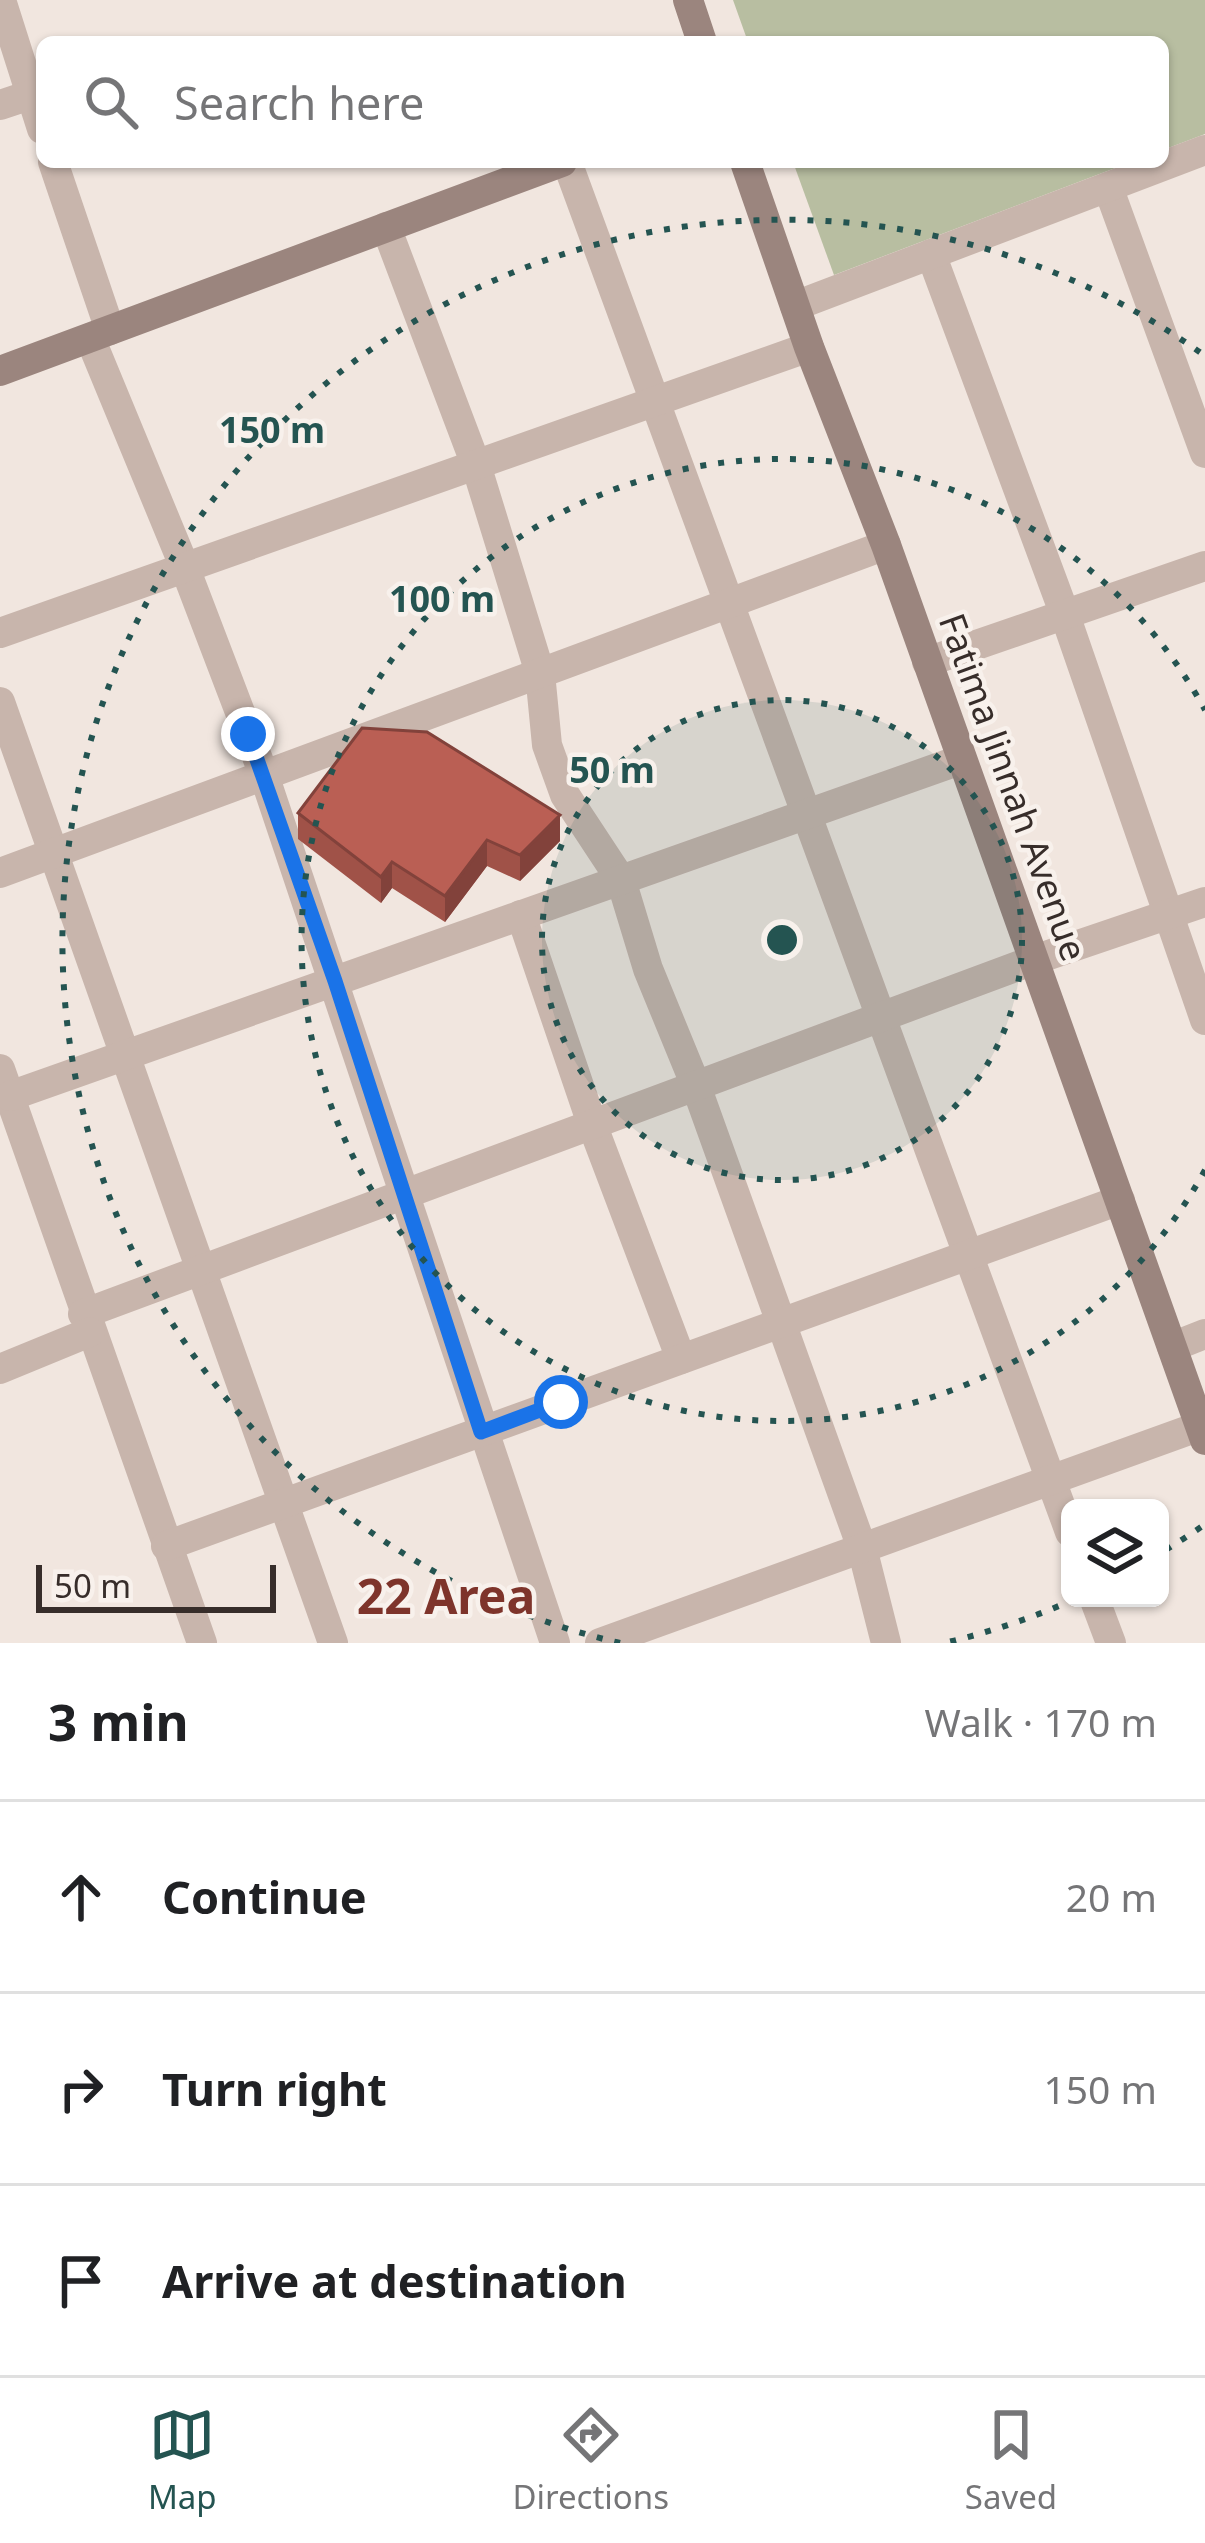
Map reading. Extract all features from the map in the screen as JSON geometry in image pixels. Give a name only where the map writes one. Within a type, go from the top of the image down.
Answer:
[{"type":"main road","points":[[688,0],[700,36]]},
{"type":"main road","points":[[0,371],[548,168]]},
{"type":"main road","name":"Fatima Jinnah Avenue","points":[[747,168],[1203,1433]]},
{"type":"street","points":[[1,0],[36,112]]},
{"type":"street","points":[[0,105],[30,94]]},
{"type":"street","points":[[1169,164],[1205,150]]},
{"type":"street","points":[[55,168],[100,334],[264,775],[555,1643]]},
{"type":"street","points":[[566,168],[1061,1507]]},
{"type":"street","points":[[795,306],[1158,168]]},
{"type":"street","points":[[1108,187],[1205,453]]},
{"type":"street","points":[[386,227],[476,465],[540,673],[547,745],[565,796],[621,880],[648,969],[696,1086],[862,1548],[886,1643]]},
{"type":"street","points":[[931,254],[1065,615],[1205,1020]]},
{"type":"street","points":[[0,634],[809,346]]},
{"type":"street","points":[[0,873],[886,545]]},
{"type":"street","points":[[927,662],[1205,566]]},
{"type":"street","points":[[0,702],[333,1643]]},
{"type":"street","points":[[202,1643],[5,1083],[124,1055],[960,760]]},
{"type":"street","points":[[0,1369],[200,1270],[1034,960],[1205,902]]},
{"type":"street","points":[[521,915],[592,1124],[681,1359]]},
{"type":"street","points":[[166,1546],[1120,1201]]},
{"type":"street","points":[[1172,1347],[1205,1334]]},
{"type":"street","points":[[600,1643],[1051,1480],[1203,1433]]},
{"type":"street","points":[[1097,1607],[1111,1643]]},
{"type":"green space","points":[[733,0],[1205,0],[1205,134],[1169,148],[1169,36],[746,36]]},
{"type":"green space","points":[[795,168],[1115,168],[834,275]]},
{"type":"building","points":[[362,728],[427,732],[560,815],[520,855],[487,840],[445,896],[392,862],[381,877],[298,813]]},
{"type":"district","name":"22 Area","points":[[446,1597]]},
{"type":"route","points":[[248,734],[335,981],[481,1432],[561,1402]]}]
